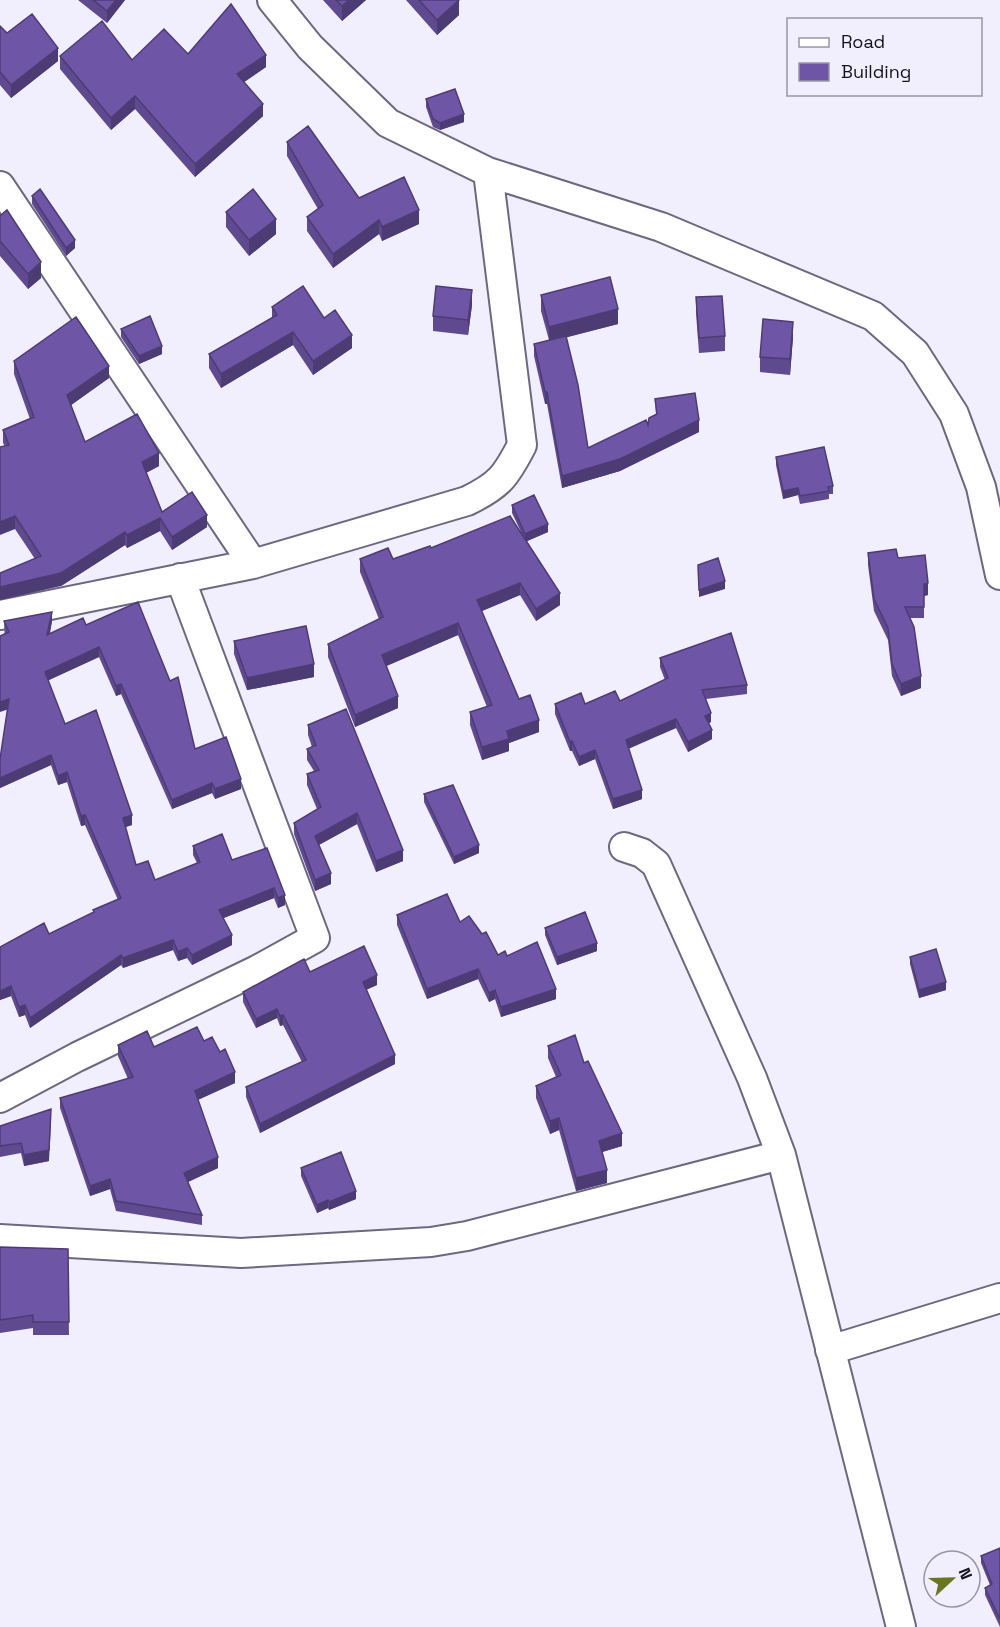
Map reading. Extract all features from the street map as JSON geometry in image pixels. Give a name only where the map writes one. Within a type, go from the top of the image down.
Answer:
[{"type":"street","points":[[272,0],[310,47],[388,123],[488,172],[661,227],[873,316],[915,353],[954,414],[981,487],[1000,575]]},
{"type":"street","points":[[0,615],[253,564],[467,501],[489,490],[502,478],[522,444],[488,172]]},
{"type":"street","points":[[0,186],[253,564]]},
{"type":"street","points":[[0,1098],[275,961],[315,938],[180,578]]},
{"type":"street","points":[[624,847],[642,852],[656,864],[748,1067],[781,1155],[901,1627]]},
{"type":"street","points":[[0,1239],[241,1253],[431,1242],[467,1236],[781,1155]]},
{"type":"street","points":[[831,1350],[1000,1298]]},
{"type":"building","points":[[93,0],[116,0],[107,11]]},
{"type":"building","points":[[336,0],[349,0],[342,6]]},
{"type":"building","points":[[419,0],[459,0],[437,20]]},
{"type":"building","points":[[231,4],[266,55],[237,74],[263,104],[195,164],[135,96],[111,118],[60,56],[102,21],[132,60],[164,29],[188,54]]},
{"type":"building","points":[[32,14],[58,48],[11,85],[0,72],[0,26],[7,33]]},
{"type":"building","points":[[455,89],[464,114],[440,123],[433,119],[426,99]]},
{"type":"building","points":[[308,126],[359,198],[404,177],[419,210],[382,227],[379,220],[333,254],[307,217],[323,205],[287,142]]},
{"type":"building","points":[[40,189],[75,240],[66,248],[32,196]]},
{"type":"building","points":[[253,189],[276,219],[249,240],[226,212]]},
{"type":"building","points":[[7,210],[41,262],[28,274],[0,241],[0,216]]},
{"type":"building","points":[[610,277],[618,309],[549,327],[541,295]]},
{"type":"building","points":[[303,286],[324,318],[335,310],[352,335],[313,361],[293,332],[221,374],[209,354],[277,315],[272,307]]},
{"type":"building","points":[[436,286],[472,290],[468,320],[433,316]]},
{"type":"building","points":[[722,296],[725,336],[699,338],[696,297]]},
{"type":"building","points":[[150,316],[162,346],[139,356],[121,329]]},
{"type":"building","points":[[76,317],[109,366],[67,395],[85,442],[137,414],[159,453],[142,462],[162,512],[192,492],[207,515],[172,537],[160,518],[127,535],[125,532],[61,573],[0,587],[0,573],[41,556],[15,516],[0,522],[0,447],[9,445],[3,430],[34,417],[14,361]]},
{"type":"building","points":[[763,319],[793,322],[790,359],[760,357]]},
{"type":"building","points":[[566,336],[578,385],[588,448],[646,420],[648,425],[649,418],[657,414],[655,399],[695,393],[699,420],[620,459],[562,476],[547,392],[545,392],[534,344]]},
{"type":"building","points":[[824,447],[833,486],[828,487],[829,491],[800,496],[798,488],[783,491],[776,457]]},
{"type":"building","points":[[534,495],[548,524],[525,534],[512,505]]},
{"type":"building","points":[[510,516],[560,593],[536,609],[520,583],[477,600],[519,699],[530,695],[539,720],[507,731],[509,739],[482,747],[470,712],[492,705],[458,623],[382,655],[398,696],[355,715],[328,644],[383,617],[360,559],[388,548],[393,559],[430,546],[431,548]]},
{"type":"building","points":[[896,549],[898,558],[925,555],[928,583],[924,584],[924,607],[905,607],[914,627],[921,676],[901,684],[892,664],[888,628],[874,599],[868,553]]},
{"type":"building","points":[[718,558],[725,581],[699,590],[698,565]]},
{"type":"building","points":[[138,602],[170,681],[178,677],[195,749],[226,737],[241,779],[215,789],[212,783],[172,800],[121,684],[116,686],[99,647],[45,672],[65,724],[96,710],[132,815],[123,818],[136,865],[148,861],[155,880],[200,862],[193,846],[222,834],[232,860],[267,848],[285,895],[278,898],[274,888],[219,910],[232,935],[192,955],[187,948],[178,952],[173,940],[123,958],[121,955],[30,1018],[25,1005],[19,1007],[11,986],[0,991],[0,947],[44,923],[49,934],[121,898],[85,815],[81,816],[67,772],[58,776],[51,755],[0,778],[0,759],[9,699],[0,702],[0,636],[9,632],[4,621],[52,612],[47,635],[83,618],[86,625]]},
{"type":"building","points":[[306,626],[314,664],[247,678],[234,641]]},
{"type":"building","points":[[731,633],[747,685],[702,690],[711,713],[705,716],[712,730],[688,742],[676,719],[626,740],[642,790],[613,799],[595,750],[579,757],[572,741],[570,742],[555,704],[581,693],[585,704],[615,691],[620,701],[668,678],[660,658]]},
{"type":"building","points":[[346,709],[403,850],[376,861],[357,813],[315,836],[331,873],[315,880],[294,823],[321,807],[307,774],[319,770],[307,749],[316,745],[308,725]]},
{"type":"building","points":[[453,785],[479,845],[454,857],[424,794]]},
{"type":"building","points":[[447,894],[460,922],[469,916],[482,934],[486,932],[498,955],[505,951],[507,956],[537,942],[556,989],[501,1007],[495,990],[489,993],[478,969],[427,989],[397,915]]},
{"type":"building","points":[[585,912],[597,943],[557,957],[545,928]]},
{"type":"building","points":[[364,946],[377,975],[363,982],[395,1055],[260,1124],[246,1087],[306,1060],[283,1015],[280,1016],[277,1009],[256,1019],[243,992],[304,959],[310,972]]},
{"type":"building","points":[[936,949],[946,982],[919,990],[910,957]]},
{"type":"building","points":[[197,1027],[204,1041],[212,1037],[220,1052],[225,1049],[235,1072],[195,1091],[218,1157],[184,1173],[202,1215],[116,1201],[110,1179],[90,1186],[60,1098],[133,1077],[118,1045],[147,1031],[154,1047]]},
{"type":"building","points":[[575,1035],[584,1063],[588,1061],[622,1133],[599,1141],[607,1170],[576,1178],[559,1118],[550,1121],[536,1086],[561,1075],[548,1046]]},
{"type":"building","points":[[51,1109],[49,1150],[24,1155],[21,1143],[0,1146],[0,1126]]},
{"type":"building","points":[[341,1152],[356,1191],[317,1205],[301,1168]]},
{"type":"building","points":[[0,1247],[68,1249],[69,1322],[33,1322],[33,1315],[0,1320]]},
{"type":"building","points":[[1000,1548],[1000,1619],[985,1588],[992,1584],[982,1556]]}]
